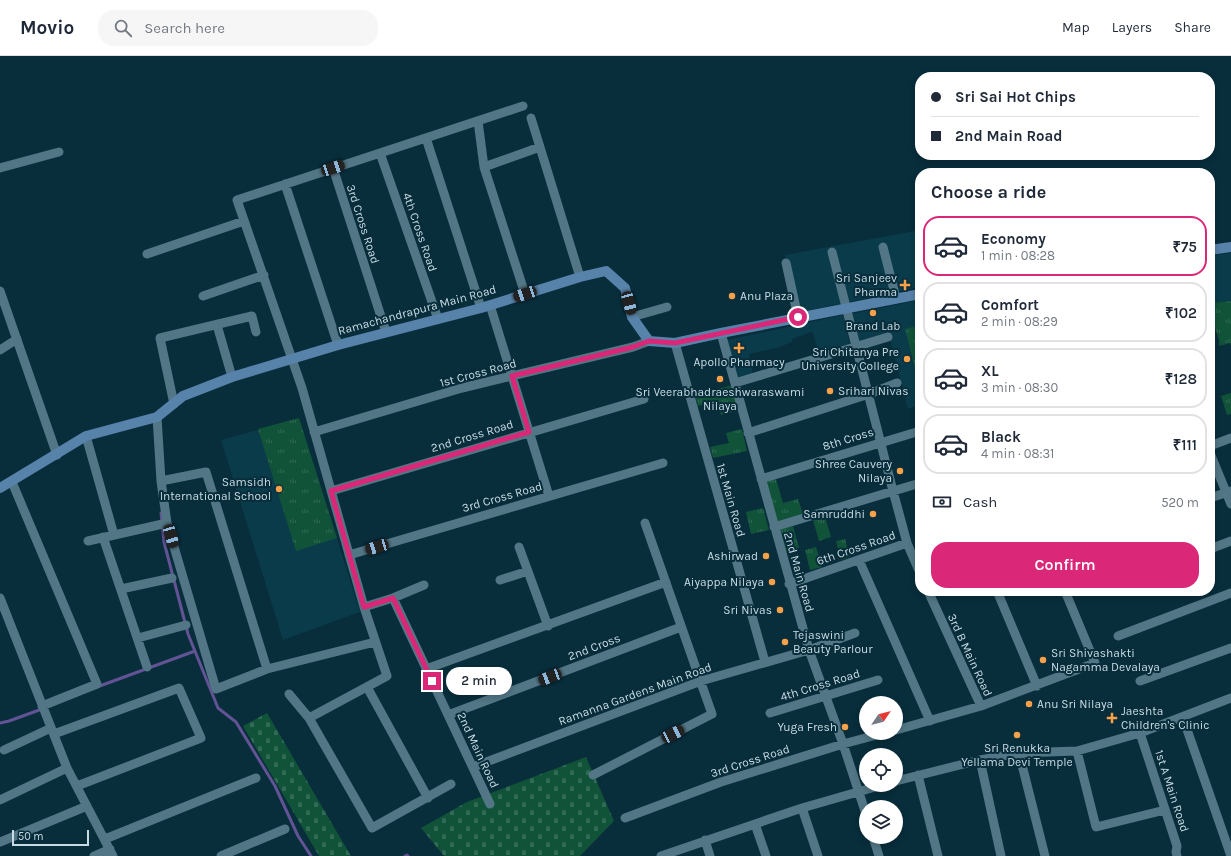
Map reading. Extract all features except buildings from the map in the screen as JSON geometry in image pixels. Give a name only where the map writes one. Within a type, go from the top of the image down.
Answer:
[{"type":"street","points":[[310,718],[387,676],[364,607],[302,388],[237,200],[523,106]]},
{"type":"street","points":[[531,118],[580,277]]},
{"type":"street","points":[[478,121],[484,167],[525,294]]},
{"type":"street","points":[[426,138],[485,307],[512,376],[549,496]]},
{"type":"street","points":[[484,167],[540,146]]},
{"type":"street","points":[[0,168],[59,152]]},
{"type":"street","name":"4th Cross Road","points":[[380,153],[438,319]]},
{"type":"street","name":"3rd Cross Road","points":[[333,168],[386,332]]},
{"type":"street","points":[[285,184],[338,345]]},
{"type":"street","points":[[147,254],[244,221]]},
{"type":"street","points":[[883,247],[896,298]]},
{"type":"street","points":[[1215,249],[1231,247]]},
{"type":"street","points":[[832,252],[893,491],[907,543],[915,561]]},
{"type":"street","points":[[786,264],[798,317]]},
{"type":"street","name":"Ramachandrapura Main Road","points":[[0,488],[86,436],[157,417],[183,396],[232,377],[338,345],[485,307],[606,270],[625,288],[632,317],[649,341]]},
{"type":"street","points":[[203,296],[264,275]]},
{"type":"street","points":[[0,291],[57,454]]},
{"type":"street","points":[[649,341],[675,343],[721,332],[915,295]]},
{"type":"street","points":[[632,317],[667,308]]},
{"type":"street","points":[[174,404],[160,338],[252,316],[256,332]]},
{"type":"street","points":[[217,324],[232,377]]},
{"type":"street","name":"2nd Main Road","points":[[721,332],[789,584],[809,650],[862,800]]},
{"type":"street","points":[[735,383],[888,337]]},
{"type":"street","points":[[0,350],[17,339]]},
{"type":"street","name":"1st Cross Road","points":[[314,432],[462,388],[633,347],[649,341]]},
{"type":"street","name":"1st Main Road","points":[[675,343],[765,662]]},
{"type":"street","points":[[748,433],[869,394],[897,383]]},
{"type":"street","name":"2nd Cross Road","points":[[331,491],[644,399]]},
{"type":"street","points":[[157,417],[161,481],[167,523],[216,689],[267,669],[375,642]]},
{"type":"street","name":"8th Cross","points":[[761,479],[915,432]]},
{"type":"street","points":[[86,436],[114,535]]},
{"type":"street","points":[[1215,444],[1231,438]]},
{"type":"street","name":"3rd Cross Road","points":[[349,555],[663,463]]},
{"type":"street","points":[[1215,464],[1229,492],[1231,504]]},
{"type":"street","points":[[161,481],[206,472],[267,669]]},
{"type":"street","points":[[12,482],[97,684],[42,706]]},
{"type":"street","points":[[774,527],[915,484]]},
{"type":"street","points":[[1215,496],[1229,492]]},
{"type":"street","points":[[88,541],[167,523]]},
{"type":"street","points":[[593,775],[712,714],[645,523]]},
{"type":"street","points":[[103,537],[147,667]]},
{"type":"street","points":[[1215,547],[1231,541]]},
{"type":"street","name":"6th Cross Road","points":[[789,584],[907,543]]},
{"type":"street","points":[[520,547],[548,626]]},
{"type":"street","points":[[859,560],[930,721]]},
{"type":"street","points":[[500,580],[528,571]]},
{"type":"street","points":[[121,590],[172,578]]},
{"type":"street","points":[[426,669],[666,582]]},
{"type":"street","points":[[364,607],[393,598],[424,585]]},
{"type":"street","points":[[1118,636],[1231,593]]},
{"type":"street","name":"3rd B Main Road","points":[[930,596],[981,706]]},
{"type":"street","points":[[999,596],[1037,686]]},
{"type":"street","points":[[903,728],[981,706],[1095,663],[1066,596]]},
{"type":"street","points":[[0,598],[67,768],[112,853],[94,856]]},
{"type":"street","name":"2nd Main Road","points":[[393,598],[490,804]]},
{"type":"street","points":[[138,638],[186,625]]},
{"type":"street","name":"2nd Cross","points":[[448,715],[682,627]]},
{"type":"street","name":"Ramanna Gardens Main Road","points":[[472,767],[701,681],[809,650],[855,634]]},
{"type":"street","points":[[1140,681],[1231,648]]},
{"type":"street","name":"4th Cross Road","points":[[770,713],[878,680]]},
{"type":"street","points":[[367,687],[428,798]]},
{"type":"street","points":[[4,750],[52,731],[179,688],[201,738],[77,786]]},
{"type":"street","points":[[289,694],[310,718],[372,828],[451,784]]},
{"type":"street","points":[[903,779],[980,760],[1019,753],[1077,751],[1140,733],[1231,698]]},
{"type":"street","points":[[1182,718],[1231,856]]},
{"type":"street","name":"1st A Main Road","points":[[1140,733],[1177,846],[1177,856]]},
{"type":"street","name":"3rd Cross Road","points":[[625,818],[721,782],[859,740]]},
{"type":"street","points":[[1077,751],[1096,827],[1165,810]]},
{"type":"street","points":[[1019,753],[1045,856]]},
{"type":"street","points":[[980,760],[1001,856]]},
{"type":"street","points":[[0,800],[67,768]]},
{"type":"street","points":[[918,775],[938,856]]},
{"type":"street","points":[[104,839],[256,778]]},
{"type":"street","points":[[661,856],[802,808],[859,792]]},
{"type":"street","points":[[0,842],[87,806]]},
{"type":"street","points":[[802,808],[818,856]]},
{"type":"street","points":[[755,824],[766,856]]},
{"type":"street","points":[[221,856],[285,829]]},
{"type":"street","points":[[705,840],[710,856]]},
{"type":"street","points":[[875,844],[879,856]]},
{"type":"shaded area","points":[[915,231],[915,288],[801,312],[785,255]]},
{"type":"shaded area","points":[[1231,253],[1231,301],[1215,303],[1215,255]]},
{"type":"shaded area","points":[[915,301],[915,407],[908,409],[889,335],[858,344],[851,314]]},
{"type":"shaded area","points":[[843,315],[850,344],[818,352],[813,333],[811,332],[792,339],[792,342],[780,347],[749,354],[753,375],[737,379],[727,340]]},
{"type":"shaded area","name":"Samsidh International School","points":[[299,418],[360,612],[283,640],[221,440]]},
{"type":"green space","points":[[1231,301],[1231,346],[1230,343],[1219,346],[1219,340],[1215,328],[1215,303]]},
{"type":"green space","points":[[915,326],[915,368],[905,329]]},
{"type":"green space","points":[[733,385],[740,410],[721,415],[717,401],[698,406],[695,395]]},
{"type":"green space","points":[[1231,393],[1231,414],[1227,415],[1221,396]]},
{"type":"green space","points":[[299,418],[337,538],[296,551],[258,429]]},
{"type":"green space","points":[[742,429],[747,451],[713,458],[710,447],[729,443],[726,433]]},
{"type":"green space","points":[[776,479],[783,503],[798,499],[803,514],[776,522],[765,482]]},
{"type":"green space","points":[[763,508],[769,530],[751,534],[746,512]]},
{"type":"green space","points":[[825,517],[831,537],[819,541],[813,520]]},
{"type":"green space","points":[[793,526],[799,548],[783,553],[777,530]]},
{"type":"green space","points":[[845,539],[850,557],[841,560],[836,541]]},
{"type":"green space","points":[[816,547],[822,567],[810,570],[805,550]]},
{"type":"green space","points":[[267,713],[351,856],[319,856],[243,726]]},
{"type":"green space","points":[[586,757],[614,821],[580,856],[444,856],[421,828],[467,802]]},
{"type":"waterway","points":[[161,513],[164,542],[188,634],[218,708],[236,722],[275,786],[298,836],[311,856]]},
{"type":"waterway","points":[[97,687],[195,651]]},
{"type":"waterway","points":[[0,723],[42,709]]},
{"type":"place","name":"Sri Sanjeev Pharma","points":[[905,285]]},
{"type":"place","name":"Anu Plaza","points":[[732,296]]},
{"type":"place","name":"Brand Lab","points":[[873,313]]},
{"type":"place","name":"Apollo Pharmacy","points":[[739,348]]},
{"type":"place","name":"Sri Chitanya Pre University College","points":[[907,359]]},
{"type":"place","name":"Sri Veerabhadraeshwaraswami Nilaya","points":[[720,379]]},
{"type":"place","name":"Srihari Nivas","points":[[830,391]]},
{"type":"place","name":"Shree Cauvery Nilaya","points":[[900,471]]},
{"type":"place","name":"Samsidh International School","points":[[279,489]]},
{"type":"place","name":"Samruddhi","points":[[873,514]]},
{"type":"place","name":"Ashirwad","points":[[766,556]]},
{"type":"place","name":"Aiyappa Nilaya","points":[[772,582]]},
{"type":"place","name":"Sri Nivas","points":[[780,610]]},
{"type":"place","name":"Tejaswini Beauty Parlour","points":[[785,642]]},
{"type":"place","name":"Sri Shivashakti Nagamma Devalaya","points":[[1043,660]]},
{"type":"place","name":"Anu Sri Nilaya","points":[[1029,704]]},
{"type":"place","name":"Jaeshta Children's Clinic","points":[[1112,718]]},
{"type":"place","name":"Yuga Fresh","points":[[845,727]]},
{"type":"place","name":"Sri Renukka Yellama Devi Temple","points":[[1017,735]]},
{"type":"route","points":[[432,681],[393,598],[364,607],[331,491],[529,432],[512,376],[633,347],[649,341],[675,343],[721,332],[798,317]]}]
